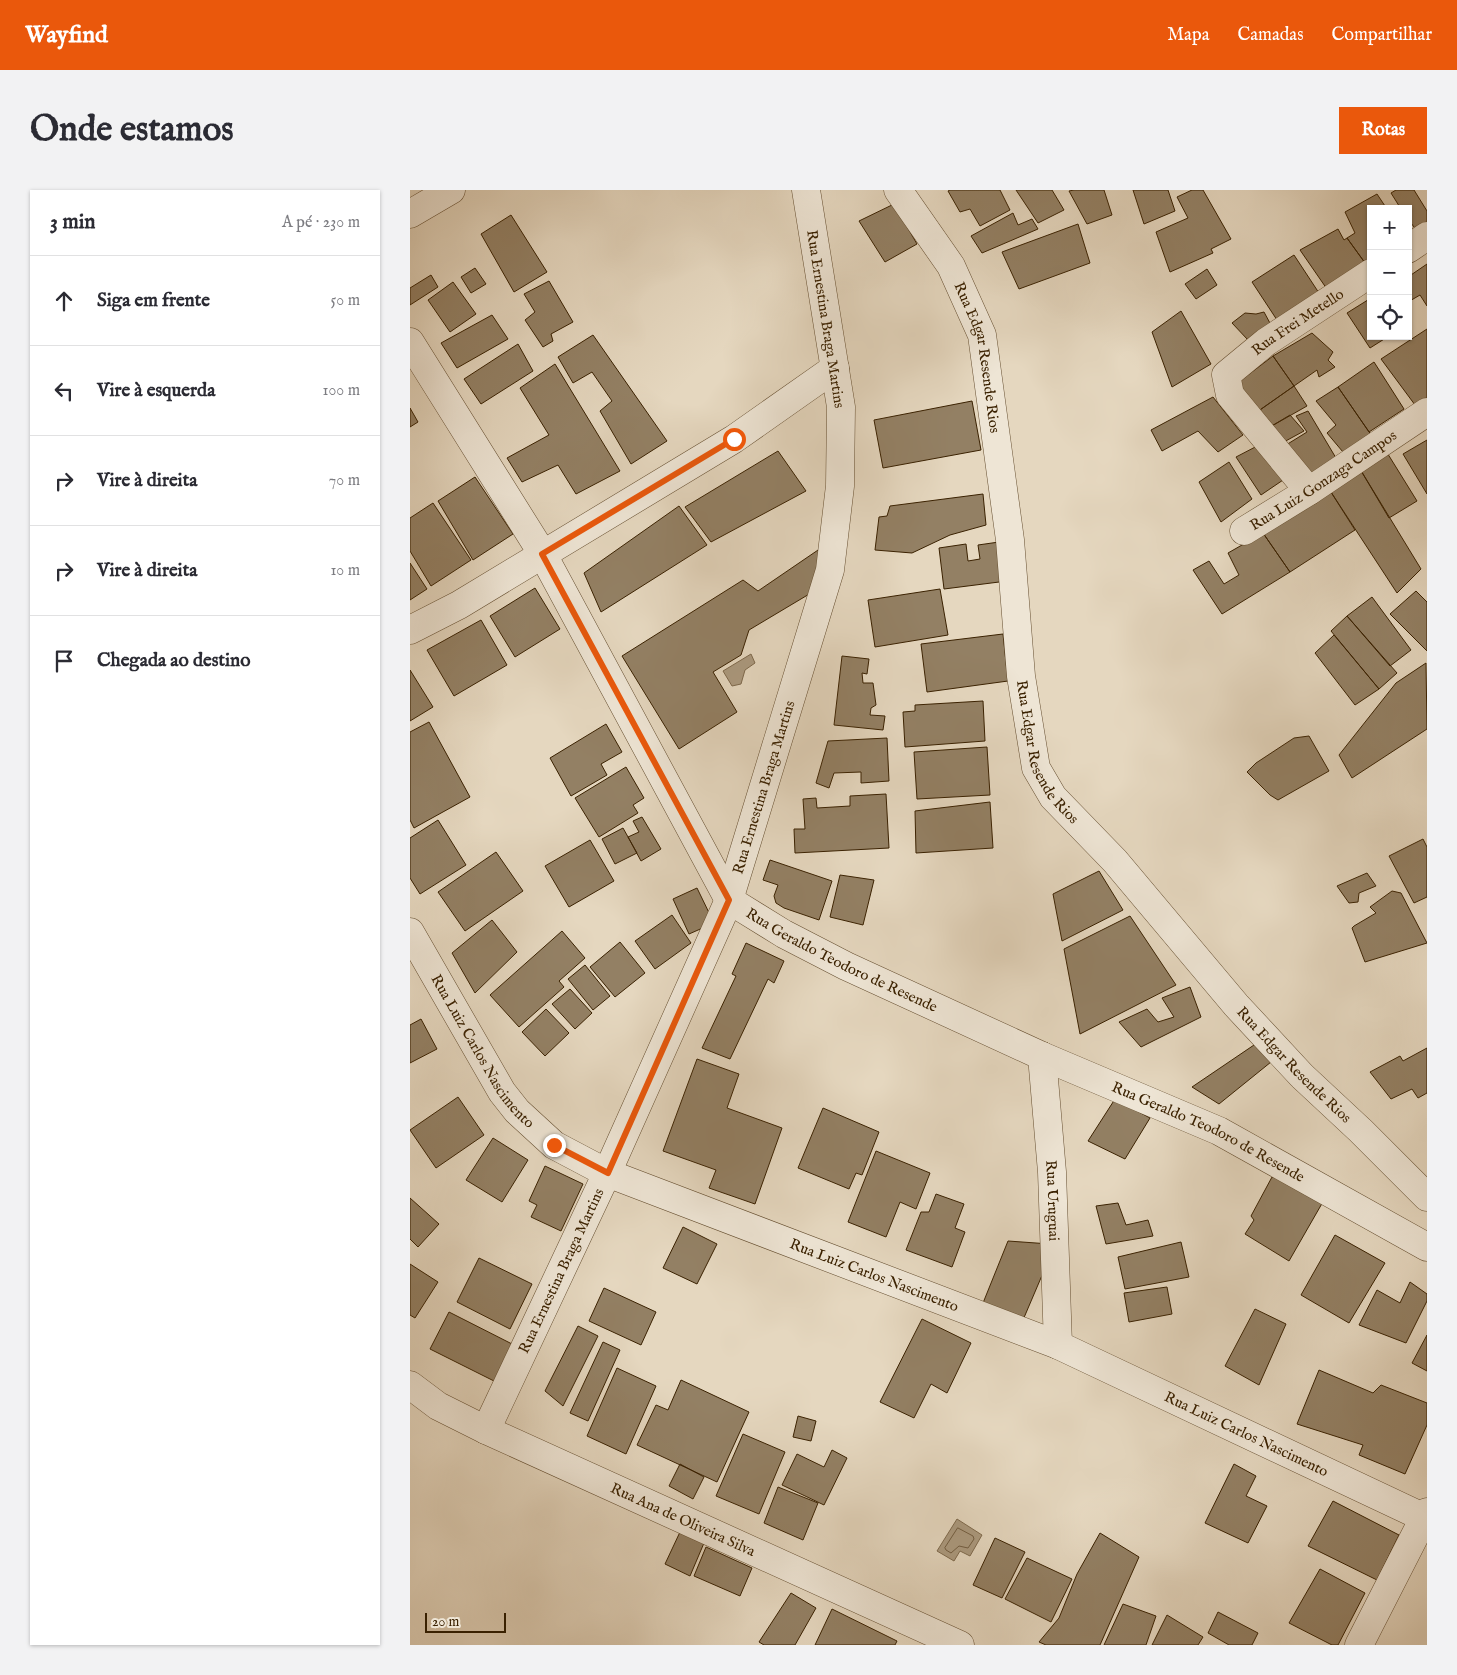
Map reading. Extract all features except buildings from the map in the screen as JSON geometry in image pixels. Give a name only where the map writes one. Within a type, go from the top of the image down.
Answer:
[{"type":"street","points":[[410,214],[451,190]]},
{"type":"street","name":"Rua Ernestina Braga Martins","points":[[486,1430],[608,1173],[729,900],[830,570],[840,486],[841,407],[806,190]]},
{"type":"street","name":"Rua Edgar Resende Rios","points":[[898,190],[951,266],[982,335],[1010,540],[1022,676],[1036,768],[1053,797],[1115,861],[1236,1005],[1302,1076],[1361,1131],[1427,1198]]},
{"type":"street","points":[[1412,246],[1427,236]]},
{"type":"street","name":"Rua Frei Metello","points":[[1309,491],[1230,394],[1226,375],[1266,342],[1367,276]]},
{"type":"street","name":"Rua Geraldo Teodoro de Resende","points":[[410,342],[542,554],[729,900],[784,934],[846,966],[1042,1056],[1219,1131],[1427,1247]]},
{"type":"street","points":[[410,630],[459,604],[734,439],[835,368]]},
{"type":"street","name":"Rua Luiz Gonzaga Campos","points":[[1244,531],[1309,491],[1427,412]]},
{"type":"street","name":"Rua Luiz Carlos Nascimento","points":[[410,932],[507,1098],[517,1111],[554,1145],[608,1173],[1058,1345],[1426,1516]]},
{"type":"street","name":"Rua Uruguai","points":[[1042,1056],[1052,1172],[1058,1345]]},
{"type":"street","name":"Rua Ana de Oliveira Silva","points":[[410,1385],[438,1406],[486,1430],[960,1645]]},
{"type":"street","points":[[1359,1645],[1426,1516]]},
{"type":"water","points":[[751,654],[755,663],[745,670],[741,684],[732,686],[723,671]]},
{"type":"water","points":[[957,1519],[982,1535],[970,1556],[960,1551],[954,1561],[937,1551]]},
{"type":"route","points":[[554,1145],[608,1173],[729,900],[542,554],[734,439]]}]
